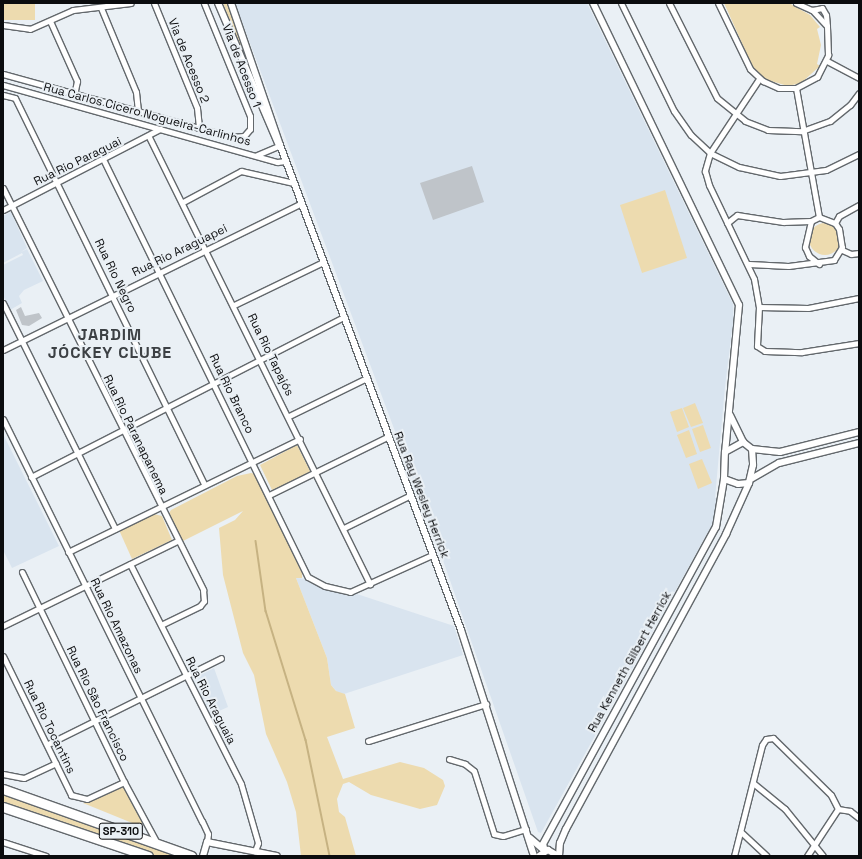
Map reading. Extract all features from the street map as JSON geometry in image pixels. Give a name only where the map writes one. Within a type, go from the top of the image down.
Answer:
[{"type":"highway","name":"SP-310","points":[[3,789],[191,856]]},
{"type":"highway","name":"SP-310","points":[[3,807],[148,856]]},
{"type":"street","points":[[3,25],[30,29],[73,10],[101,8],[131,3]]},
{"type":"street","name":"Via de Acesso 2","points":[[154,3],[197,108],[200,128]]},
{"type":"street","name":"Via de Acesso 1","points":[[200,128],[231,137],[244,136],[250,129],[250,116],[204,3]]},
{"type":"street","name":"Rua Ray Wesley Herrick","points":[[218,3],[274,139],[280,145]]},
{"type":"street","name":"Rua Ray Wesley Herrick","points":[[231,3],[280,145],[486,704],[534,856]]},
{"type":"street","name":"Rua Kenneth Gilbert Herrick","points":[[545,850],[543,844],[716,527],[724,479],[725,452],[739,325],[736,298],[593,3]]},
{"type":"street","points":[[621,3],[674,111],[691,135],[710,153],[759,173],[780,176],[810,174],[840,165],[859,154]]},
{"type":"street","points":[[669,3],[710,85],[735,114],[768,130],[802,131],[830,121],[850,105],[859,93]]},
{"type":"street","points":[[718,3],[747,64],[759,79],[779,88],[796,88],[817,77],[827,60],[826,26],[822,6],[812,10]]},
{"type":"street","points":[[796,3],[812,10],[826,26]]},
{"type":"street","points":[[101,8],[136,92],[138,112]]},
{"type":"street","points":[[50,21],[76,81],[74,95]]},
{"type":"street","points":[[827,60],[859,78]]},
{"type":"street","points":[[3,74],[74,95],[200,128]]},
{"type":"street","points":[[759,79],[710,153],[706,178],[727,223],[749,264],[759,307],[756,341],[761,350],[802,352],[859,343]]},
{"type":"street","name":"Rua Carlos Cicero Nogueira-Carlinhos","points":[[3,86],[277,162],[286,161]]},
{"type":"street","points":[[796,88],[802,131],[819,217]]},
{"type":"street","points":[[3,95],[15,98],[17,90]]},
{"type":"street","name":"Rua Rio Negro","points":[[15,98],[205,485]]},
{"type":"street","name":"Rua Rio Paraguai","points":[[3,210],[104,161],[149,137],[160,129]]},
{"type":"street","name":"Rua Rio Tapajós","points":[[149,137],[183,202],[289,416],[370,584]]},
{"type":"street","points":[[256,155],[280,145]]},
{"type":"street","name":"Rua Rio Branco","points":[[104,161],[312,581],[350,592],[432,555]]},
{"type":"street","points":[[183,202],[241,172],[294,183]]},
{"type":"street","name":"Rua Rio Paranapanema","points":[[3,188],[160,507],[203,590],[203,603],[161,625]]},
{"type":"street","name":"Rua Rio Araguapei","points":[[3,350],[302,203]]},
{"type":"street","points":[[835,223],[839,216],[859,205]]},
{"type":"street","points":[[727,223],[737,215],[770,221],[811,221],[819,217],[835,223],[841,234],[842,250],[834,260],[819,264],[749,264]]},
{"type":"street","points":[[811,221],[805,246],[809,256],[819,264]]},
{"type":"street","points":[[842,250],[851,254],[859,253]]},
{"type":"street","points":[[234,305],[323,262]]},
{"type":"street","points":[[759,307],[808,308],[859,298]]},
{"type":"street","points":[[3,303],[115,529]]},
{"type":"street","points":[[31,477],[168,407],[215,385],[344,317]]},
{"type":"street","points":[[289,416],[367,378]]},
{"type":"street","points":[[729,414],[743,442],[752,449],[780,452],[859,432]]},
{"type":"street","name":"Rua Rio Amazonas","points":[[3,419],[84,586],[202,821],[208,834],[207,842]]},
{"type":"street","points":[[269,495],[317,473],[387,437]]},
{"type":"street","points":[[68,552],[300,439]]},
{"type":"street","points":[[725,452],[743,442]]},
{"type":"street","points":[[724,479],[738,484],[750,481],[779,463],[859,442]]},
{"type":"street","points":[[449,759],[465,764],[474,771],[494,834],[503,836],[527,831],[535,845],[551,851],[558,856],[560,843],[566,829],[707,570],[750,481],[752,449]]},
{"type":"street","points":[[344,528],[409,496]]},
{"type":"street","points":[[3,626],[178,541]]},
{"type":"street","name":"Rua Rio Araguaia","points":[[130,564],[246,796],[258,843],[255,851]]},
{"type":"street","name":"Rua Rio São Francisco","points":[[22,572],[124,782],[158,844]]},
{"type":"street","name":"Rua Rio Tocantins","points":[[3,656],[48,744],[71,795],[84,800],[124,782]]},
{"type":"street","points":[[48,744],[221,658]]},
{"type":"street","points":[[368,741],[486,704]]},
{"type":"street","points":[[734,856],[762,744],[766,739],[773,738],[831,794],[838,809]]},
{"type":"street","points":[[3,774],[9,776],[34,776],[56,763]]},
{"type":"street","points":[[753,783],[785,809],[815,844],[823,856]]},
{"type":"street","points":[[838,809],[850,811],[859,818]]},
{"type":"street","points":[[807,856],[838,809]]},
{"type":"street","points":[[741,832],[767,856]]},
{"type":"street","points":[[3,842],[46,856]]},
{"type":"street","points":[[203,856],[207,842],[277,856]]},
{"type":"street","points":[[539,856],[545,850]]},
{"type":"shaded area","points":[[4,3],[35,3],[35,20],[4,20]]},
{"type":"shaded area","points":[[223,3],[228,3],[258,86],[256,87]]},
{"type":"shaded area","points":[[235,3],[587,3],[733,304],[734,330],[732,330],[725,387],[715,498],[718,498],[713,523],[541,833],[538,832],[439,549]]},
{"type":"shaded area","points":[[724,3],[789,3],[810,15],[820,27],[817,29],[821,45],[817,64],[820,66],[801,83],[788,86],[764,79],[754,70]]},
{"type":"shaded area","points":[[665,190],[687,258],[642,273],[620,205]]},
{"type":"shaded area","points":[[11,212],[27,248],[21,252],[27,249],[43,281],[24,290],[19,296],[22,303],[10,310],[3,295],[3,265],[23,255],[22,253],[3,263],[3,216]]},
{"type":"shaded area","points":[[822,223],[828,223],[838,230],[841,239],[840,245],[834,252],[828,255],[822,255],[812,248],[809,242],[809,236],[816,226]]},
{"type":"shaded area","points":[[695,403],[703,423],[691,427],[683,408]]},
{"type":"shaded area","points":[[682,408],[689,427],[677,432],[670,412]]},
{"type":"shaded area","points":[[703,425],[711,448],[700,452],[692,429]]},
{"type":"shaded area","points":[[689,430],[697,454],[686,458],[677,435]]},
{"type":"shaded area","points":[[3,434],[59,546],[12,568],[3,550]]},
{"type":"shaded area","points":[[297,445],[311,473],[272,490],[260,465]]},
{"type":"shaded area","points":[[702,459],[712,483],[698,489],[689,464]]},
{"type":"shaded area","points":[[251,473],[255,474],[302,573],[302,578],[296,578],[327,658],[331,685],[336,691],[345,694],[355,728],[327,737],[343,779],[400,762],[424,768],[443,780],[445,786],[437,805],[420,809],[371,795],[349,782],[343,784],[337,799],[339,812],[345,817],[356,856],[301,856],[296,812],[287,782],[266,734],[254,675],[243,653],[223,575],[219,528],[235,520],[243,511],[181,542],[168,515],[171,510],[237,476]]},
{"type":"shaded area","points":[[154,514],[162,516],[172,540],[132,559],[119,530]]},
{"type":"shaded area","points":[[296,578],[307,579],[348,596],[357,594],[454,626],[463,655],[344,694],[338,693],[331,685],[327,658]]},
{"type":"shaded area","points":[[214,668],[228,707],[208,716],[191,680]]},
{"type":"shaded area","points":[[124,787],[142,820],[142,827],[83,803]]},
{"type":"shaded area","points":[[3,795],[182,856],[156,856],[3,805]]},
{"type":"building","points":[[472,166],[484,202],[433,220],[420,183]]},
{"type":"building","points":[[21,307],[25,316],[39,313],[42,318],[29,326],[22,325],[16,310]]},
{"type":"waterway","points":[[256,541],[266,611],[306,740],[330,856]]},
{"type":"district","name":"JARDIM JÓCKEY CLUBE","points":[[110,344]]}]
